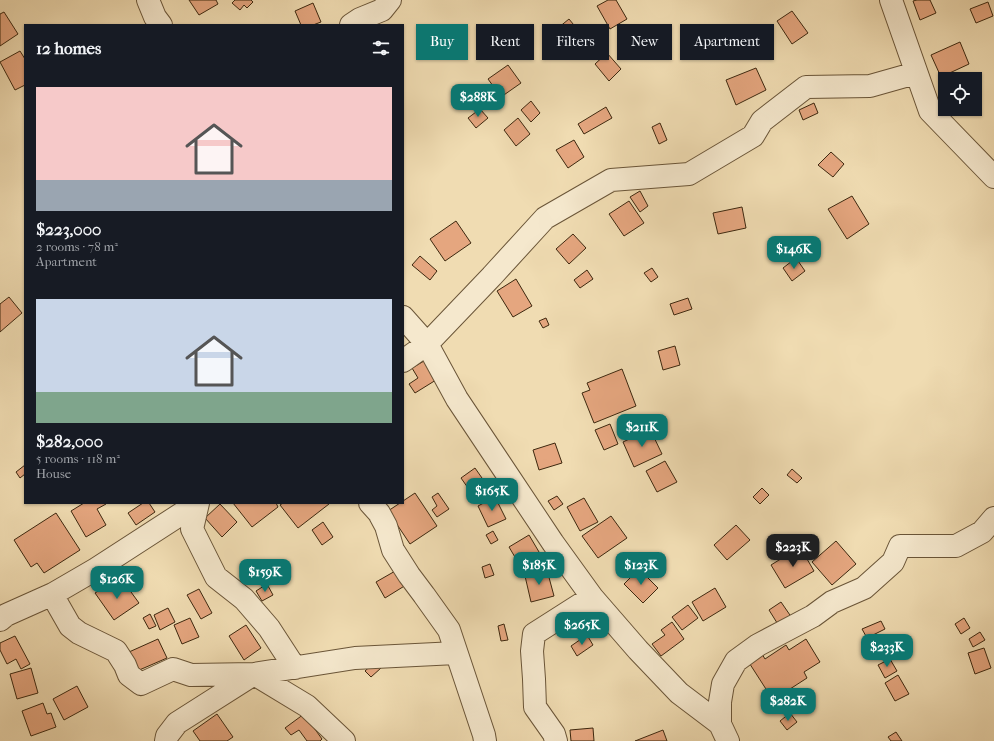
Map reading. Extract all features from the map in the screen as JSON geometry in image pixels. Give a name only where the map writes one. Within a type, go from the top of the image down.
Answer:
[{"type":"street","points":[[148,0],[160,24]]},
{"type":"street","points":[[352,24],[360,19],[382,10],[390,0]]},
{"type":"street","points":[[892,0],[930,111],[994,177]]},
{"type":"street","points":[[404,360],[427,344],[545,218],[611,180],[689,174],[753,136],[762,121],[806,87],[870,86],[916,73]]},
{"type":"street","points":[[404,318],[427,344],[457,399],[553,543],[592,597],[638,650],[679,693],[724,732]]},
{"type":"street","points":[[0,620],[53,594],[96,569],[196,504]]},
{"type":"street","points":[[198,504],[192,529],[216,577],[244,599],[269,628],[295,668]]},
{"type":"street","points":[[371,504],[379,513],[386,526],[393,550],[408,575],[448,630],[485,741]]},
{"type":"street","points":[[724,732],[720,702],[723,684],[736,661],[758,645],[813,616],[832,602],[864,588],[893,562],[900,546],[956,546],[982,532],[994,518]]},
{"type":"street","points":[[53,594],[70,626],[79,633],[116,651],[125,665],[129,675],[140,684],[173,669],[191,676],[254,674],[355,658],[456,653]]},
{"type":"street","points":[[556,741],[554,734],[535,707],[532,651],[534,634],[592,597]]},
{"type":"street","points":[[166,741],[167,736],[177,723],[254,674]]},
{"type":"street","points":[[254,674],[307,706],[344,741]]},
{"type":"building","points":[[189,0],[216,0],[218,4],[199,15]]},
{"type":"building","points":[[235,0],[251,0],[253,2],[247,8],[244,5],[240,10],[232,3]]},
{"type":"building","points":[[608,0],[616,0],[627,19],[610,29],[609,24],[607,24],[597,6]]},
{"type":"building","points":[[930,0],[936,13],[920,20],[913,1]]},
{"type":"building","points":[[988,2],[993,16],[976,23],[970,9]]},
{"type":"building","points":[[313,3],[321,22],[316,24],[301,24],[295,11]]},
{"type":"building","points":[[792,11],[808,33],[792,44],[777,21]]},
{"type":"building","points":[[4,12],[18,34],[0,46],[0,14]]},
{"type":"building","points":[[569,19],[573,24],[563,24]]},
{"type":"building","points":[[960,42],[969,64],[952,72],[939,72],[931,55]]},
{"type":"building","points":[[20,51],[24,57],[24,86],[15,90],[0,62]]},
{"type":"building","points":[[609,55],[621,69],[609,81],[595,64],[599,60],[609,60]]},
{"type":"building","points":[[508,65],[521,83],[501,97],[488,79]]},
{"type":"building","points":[[756,68],[766,90],[736,105],[726,80]]},
{"type":"building","points":[[531,101],[540,113],[531,122],[521,110]]},
{"type":"building","points":[[814,103],[818,113],[803,120],[799,110]]},
{"type":"building","points":[[606,107],[612,118],[584,134],[578,124]]},
{"type":"building","points":[[480,109],[488,118],[476,128],[468,118]]},
{"type":"building","points":[[518,118],[530,134],[516,146],[504,130]]},
{"type":"building","points":[[660,123],[667,140],[659,144],[652,127]]},
{"type":"building","points":[[574,140],[584,157],[568,168],[556,150]]},
{"type":"building","points":[[831,152],[844,164],[833,177],[818,165]]},
{"type":"building","points":[[640,191],[648,206],[640,212],[630,197]]},
{"type":"building","points":[[852,196],[869,224],[847,239],[828,209]]},
{"type":"building","points":[[629,201],[644,223],[624,236],[609,214]]},
{"type":"building","points":[[742,207],[746,228],[718,234],[713,213]]},
{"type":"building","points":[[456,221],[471,243],[445,261],[430,239]]},
{"type":"building","points":[[573,234],[586,248],[569,264],[556,249]]},
{"type":"building","points":[[420,256],[437,271],[430,280],[412,265]]},
{"type":"building","points":[[796,258],[805,271],[792,281],[783,268]]},
{"type":"building","points":[[652,268],[658,277],[651,282],[644,273]]},
{"type":"building","points":[[587,270],[593,279],[580,288],[574,280]]},
{"type":"building","points":[[516,279],[532,306],[513,317],[497,291]]},
{"type":"building","points":[[9,297],[22,313],[0,332],[0,304]]},
{"type":"building","points":[[688,298],[692,309],[674,315],[670,304]]},
{"type":"building","points":[[546,318],[549,325],[543,328],[539,321]]},
{"type":"building","points":[[675,346],[680,365],[663,370],[658,351]]},
{"type":"building","points":[[424,361],[436,380],[415,393],[409,384],[418,378],[412,368]]},
{"type":"building","points":[[622,369],[636,406],[594,423],[582,393],[590,390],[587,383]]},
{"type":"building","points":[[610,424],[618,444],[604,450],[595,430]]},
{"type":"building","points":[[650,429],[662,454],[634,467],[623,442]]},
{"type":"building","points":[[555,443],[562,463],[539,470],[533,450]]},
{"type":"building","points":[[665,461],[677,482],[657,492],[646,471]]},
{"type":"building","points":[[24,466],[24,475],[20,478],[16,472]]},
{"type":"building","points":[[475,468],[489,488],[475,498],[461,478]]},
{"type":"building","points":[[792,469],[802,478],[797,483],[787,475]]},
{"type":"building","points":[[762,488],[769,495],[760,504],[753,497]]},
{"type":"building","points":[[415,493],[437,526],[410,544],[388,511],[398,504],[404,504],[404,500]]},
{"type":"building","points":[[438,493],[449,509],[437,517],[432,510],[437,506],[432,497]]},
{"type":"building","points":[[557,496],[563,504],[554,510],[548,501]]},
{"type":"building","points":[[495,497],[506,519],[488,527],[478,506]]},
{"type":"building","points":[[584,498],[598,522],[580,531],[567,507]]},
{"type":"building","points":[[82,504],[106,504],[97,509],[106,525],[86,537],[71,511]]},
{"type":"building","points":[[142,504],[150,504],[155,512],[136,525],[128,513]]},
{"type":"building","points":[[220,504],[237,522],[222,537],[205,518]]},
{"type":"building","points":[[234,504],[276,504],[278,507],[252,527]]},
{"type":"building","points":[[282,504],[329,504],[298,528],[280,505]]},
{"type":"building","points":[[56,513],[80,550],[44,573],[37,563],[31,567],[14,540]]},
{"type":"building","points":[[611,516],[627,538],[598,558],[582,536]]},
{"type":"building","points":[[323,522],[333,537],[322,545],[312,530]]},
{"type":"building","points":[[736,525],[750,540],[727,560],[714,545]]},
{"type":"building","points":[[493,531],[498,540],[491,544],[486,535]]},
{"type":"building","points":[[529,535],[542,557],[522,569],[509,547]]},
{"type":"building","points":[[836,541],[856,564],[832,585],[812,562]]},
{"type":"building","points":[[800,547],[814,571],[785,588],[771,565]]},
{"type":"building","points":[[490,564],[494,575],[485,578],[482,567]]},
{"type":"building","points":[[639,569],[658,588],[643,603],[624,584]]},
{"type":"building","points":[[397,570],[406,585],[385,598],[376,582]]},
{"type":"building","points":[[547,570],[554,596],[531,602],[525,576]]},
{"type":"building","points":[[123,581],[139,603],[114,620],[95,593],[105,587],[108,591]]},
{"type":"building","points":[[267,584],[273,595],[262,601],[256,591]]},
{"type":"building","points":[[715,588],[726,607],[703,621],[692,602]]},
{"type":"building","points":[[199,589],[212,613],[201,619],[187,595]]},
{"type":"building","points":[[781,602],[792,618],[779,626],[769,610]]},
{"type":"building","points":[[688,605],[698,618],[682,630],[672,617]]},
{"type":"building","points":[[168,608],[175,622],[160,630],[154,615]]},
{"type":"building","points":[[150,614],[156,626],[149,629],[143,618]]},
{"type":"building","points":[[190,618],[199,637],[182,644],[174,625]]},
{"type":"building","points":[[964,618],[970,628],[961,634],[955,624]]},
{"type":"building","points":[[881,621],[885,629],[867,638],[862,629]]},
{"type":"building","points":[[672,622],[684,639],[661,656],[652,644],[665,635],[661,630]]},
{"type":"building","points":[[504,624],[508,640],[501,641],[498,626]]},
{"type":"building","points":[[246,625],[261,648],[244,660],[229,636]]},
{"type":"building","points":[[980,632],[985,640],[973,647],[969,639]]},
{"type":"building","points":[[587,635],[593,645],[577,656],[571,646]]},
{"type":"building","points":[[15,636],[30,664],[21,669],[16,659],[7,664],[0,650],[0,643]]},
{"type":"building","points":[[158,639],[167,658],[137,671],[129,652]]},
{"type":"building","points":[[806,639],[820,662],[804,672],[807,678],[773,700],[746,658],[759,649],[765,659],[786,645],[789,650]]},
{"type":"building","points":[[984,648],[991,668],[975,674],[968,653]]},
{"type":"building","points":[[890,659],[897,671],[885,678],[878,665]]},
{"type":"building","points":[[375,662],[381,668],[371,677],[365,671]]},
{"type":"building","points":[[31,668],[38,693],[17,699],[10,674]]},
{"type":"building","points":[[898,675],[909,694],[895,701],[885,683]]},
{"type":"building","points":[[77,686],[88,707],[64,720],[53,699]]},
{"type":"building","points":[[43,703],[47,714],[51,713],[56,727],[31,736],[22,711]]},
{"type":"building","points":[[790,713],[797,722],[787,730],[780,721]]},
{"type":"building","points":[[217,714],[233,737],[227,741],[200,741],[193,731]]},
{"type":"building","points":[[304,714],[322,739],[320,741],[307,741],[299,730],[291,735],[285,728]]},
{"type":"building","points":[[593,728],[594,741],[571,741],[570,730]]},
{"type":"building","points":[[663,730],[667,741],[635,741]]},
{"type":"building","points":[[896,732],[902,741],[891,741],[888,737]]}]
